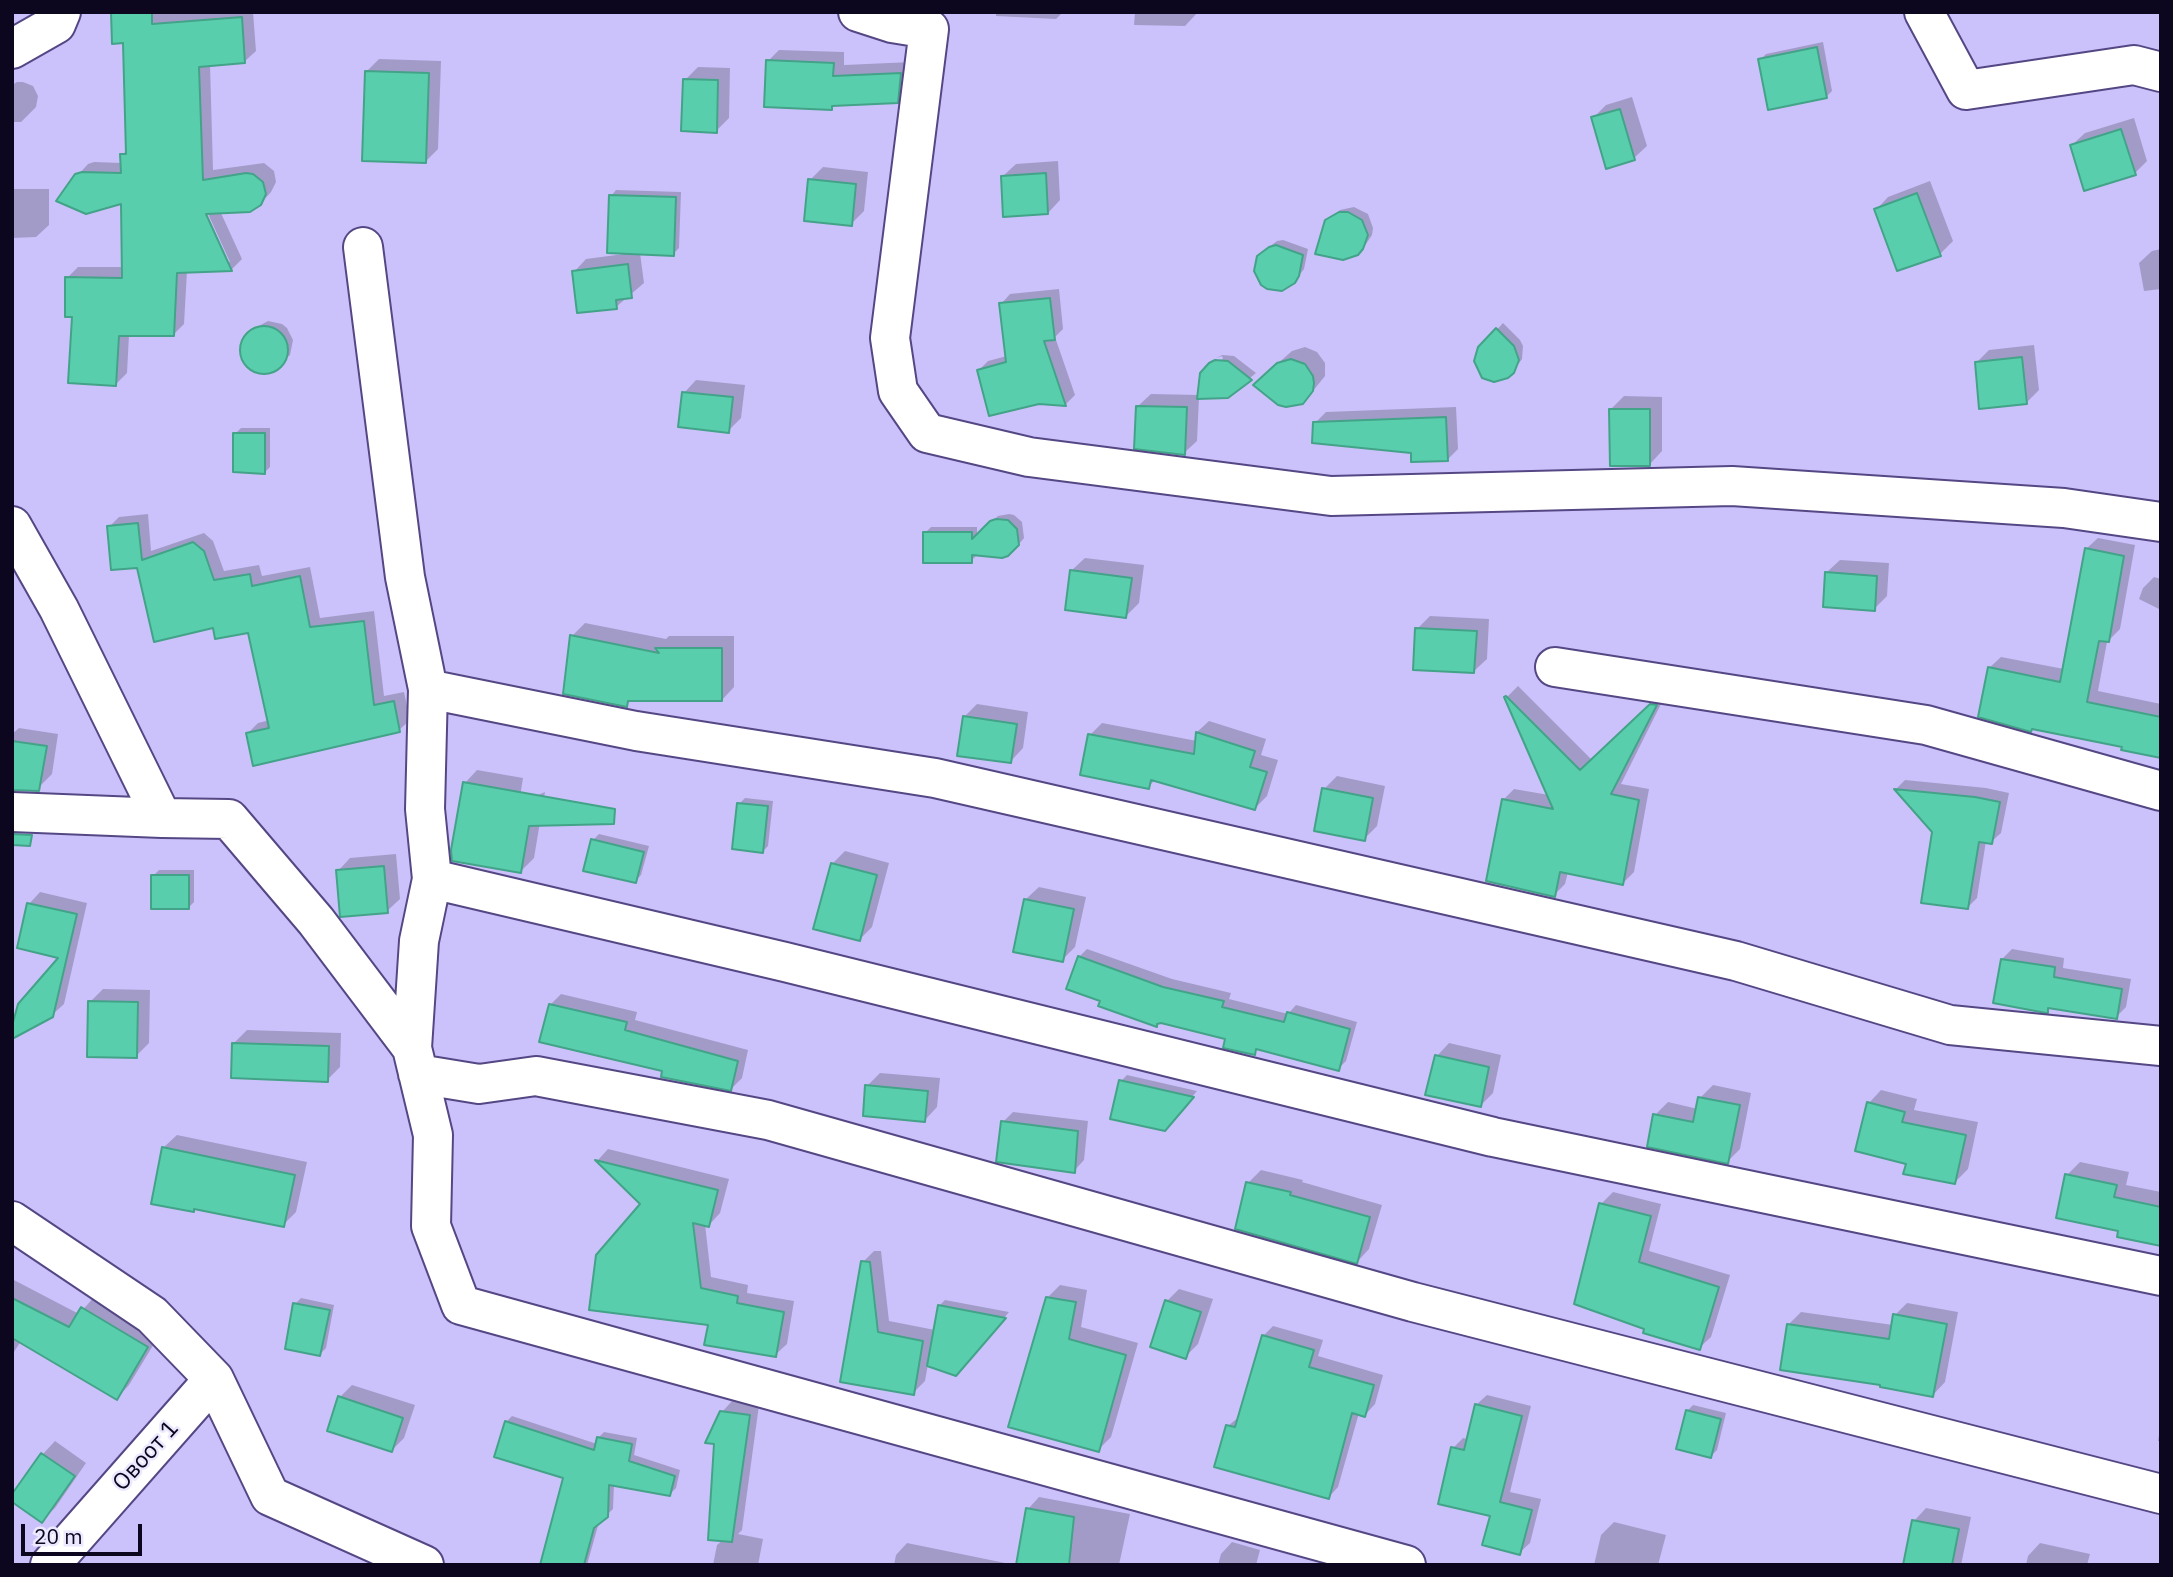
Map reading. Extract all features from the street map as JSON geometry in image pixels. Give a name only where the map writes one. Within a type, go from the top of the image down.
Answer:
[{"type":"street","points":[[12,49],[56,24],[61,12]]},
{"type":"street","points":[[858,12],[892,23],[929,29],[890,338],[898,391],[927,433],[1029,457],[1331,496],[1732,486],[2064,508],[2161,522]]},
{"type":"street","points":[[1924,12],[1966,90],[2134,65],[2161,72]]},
{"type":"street","points":[[363,247],[405,577],[428,689],[425,809],[432,879],[419,942],[415,1061],[433,1135],[431,1226],[461,1305],[1406,1565]]},
{"type":"street","points":[[12,526],[59,609],[162,818]]},
{"type":"street","points":[[1555,667],[1926,725],[2161,791]]},
{"type":"street","points":[[428,689],[636,731],[935,778],[1736,961],[1950,1025],[2161,1046]]},
{"type":"street","points":[[12,812],[229,819],[316,921],[415,1061],[479,1084],[536,1076],[768,1120],[1413,1302],[2161,1494]]},
{"type":"street","points":[[432,879],[785,962],[1493,1137],[2161,1276]]},
{"type":"street","points":[[12,1221],[152,1315],[214,1379],[270,1496],[424,1565]]},
{"type":"street","name":"Овоот 1","points":[[50,1565],[214,1379]]},
{"type":"building","points":[[111,12],[152,12],[152,24],[242,17],[245,63],[199,67],[203,180],[253,174],[263,182],[266,194],[261,205],[250,212],[206,214],[232,271],[177,273],[174,336],[119,336],[116,386],[68,383],[72,317],[65,317],[65,277],[122,278],[121,204],[86,214],[56,201],[75,174],[121,173],[120,154],[126,154],[123,43],[112,44]]},
{"type":"building","points":[[1817,47],[1827,98],[1768,110],[1758,59]]},
{"type":"building","points":[[766,60],[834,63],[833,76],[901,73],[898,103],[832,106],[832,110],[764,107]]},
{"type":"building","points":[[365,71],[429,73],[426,163],[362,161]]},
{"type":"building","points":[[683,79],[718,80],[717,133],[681,131]]},
{"type":"building","points":[[1620,109],[1635,160],[1606,169],[1591,117]]},
{"type":"building","points":[[2121,129],[2136,175],[2084,191],[2070,145]]},
{"type":"building","points":[[1046,173],[1048,214],[1003,217],[1001,176]]},
{"type":"building","points":[[808,179],[856,184],[852,226],[804,221]]},
{"type":"building","points":[[1917,193],[1941,256],[1897,271],[1874,209]]},
{"type":"building","points":[[609,195],[676,197],[674,256],[607,253]]},
{"type":"building","points":[[1339,212],[1348,212],[1362,220],[1368,235],[1363,249],[1358,255],[1343,260],[1315,254],[1325,220]]},
{"type":"building","points":[[1276,245],[1303,255],[1295,283],[1282,291],[1267,289],[1261,285],[1254,271],[1257,256]]},
{"type":"building","points":[[628,264],[632,298],[616,300],[617,309],[577,313],[572,271]]},
{"type":"building","points":[[1050,298],[1055,340],[1044,341],[1066,406],[1039,404],[989,416],[977,370],[1006,362],[999,303]]},
{"type":"building","points":[[264,326],[281,333],[288,350],[281,367],[264,374],[247,367],[240,350],[247,333]]},
{"type":"building","points":[[1496,328],[1514,346],[1519,360],[1514,373],[1494,382],[1482,378],[1474,361],[1478,347]]},
{"type":"building","points":[[2022,357],[2027,404],[1979,409],[1975,362]]},
{"type":"building","points":[[1291,359],[1305,364],[1314,383],[1313,391],[1303,404],[1286,407],[1278,405],[1253,385],[1277,363]]},
{"type":"building","points":[[1215,360],[1228,361],[1252,380],[1228,398],[1197,399],[1200,373]]},
{"type":"building","points":[[682,392],[733,397],[729,433],[678,427]]},
{"type":"building","points":[[1136,406],[1187,407],[1185,455],[1134,449]]},
{"type":"building","points":[[1609,409],[1650,409],[1650,466],[1610,466]]},
{"type":"building","points":[[1446,417],[1448,461],[1411,462],[1411,453],[1312,443],[1313,422]]},
{"type":"building","points":[[233,433],[265,433],[265,474],[233,472]]},
{"type":"building","points":[[1008,520],[1017,529],[1019,545],[1008,556],[1002,558],[972,555],[972,563],[923,563],[923,532],[972,532],[972,539],[990,521]]},
{"type":"building","points":[[138,523],[142,560],[193,542],[204,551],[214,580],[250,574],[252,586],[300,576],[310,627],[364,621],[374,705],[394,701],[400,732],[253,766],[246,733],[269,728],[248,633],[215,639],[213,628],[154,642],[137,568],[111,570],[107,526]]},
{"type":"building","points":[[2085,548],[2124,556],[2109,642],[2099,641],[2087,702],[2161,717],[2161,758],[2121,750],[2122,747],[2032,729],[2031,732],[1978,717],[1988,667],[2060,682]]},
{"type":"building","points":[[1070,570],[1132,578],[1126,618],[1065,610]]},
{"type":"building","points":[[1825,572],[1877,576],[1875,611],[1823,607]]},
{"type":"building","points":[[1415,628],[1477,631],[1474,673],[1413,670]]},
{"type":"building","points":[[570,635],[659,653],[655,648],[722,648],[722,701],[628,701],[627,707],[563,694]]},
{"type":"building","points":[[1506,696],[1580,770],[1650,704],[1657,705],[1611,794],[1639,800],[1623,885],[1560,872],[1555,897],[1486,881],[1502,799],[1553,809],[1504,697]]},
{"type":"building","points":[[963,716],[1017,724],[1011,763],[957,756]]},
{"type":"building","points":[[1196,732],[1255,751],[1250,767],[1267,772],[1255,810],[1151,780],[1149,789],[1080,775],[1088,734],[1194,754]]},
{"type":"building","points":[[12,741],[47,746],[39,791],[12,790]]},
{"type":"building","points":[[463,782],[615,809],[614,824],[529,826],[521,873],[452,861],[451,850]]},
{"type":"building","points":[[1322,788],[1373,798],[1365,841],[1314,831]]},
{"type":"building","points":[[1894,789],[2000,802],[1992,844],[1979,842],[1968,909],[1921,903],[1932,832]]},
{"type":"building","points":[[737,803],[768,806],[763,853],[732,849]]},
{"type":"building","points":[[12,834],[32,835],[30,846],[12,845]]},
{"type":"building","points":[[591,839],[644,852],[636,883],[583,871]]},
{"type":"building","points":[[831,863],[877,875],[860,941],[813,929]]},
{"type":"building","points":[[384,866],[388,913],[340,917],[336,870]]},
{"type":"building","points":[[151,875],[189,875],[189,909],[151,909]]},
{"type":"building","points":[[1024,899],[1074,909],[1063,962],[1013,952]]},
{"type":"building","points":[[27,903],[77,914],[53,1017],[12,1039],[12,1026],[18,1004],[58,958],[17,948]]},
{"type":"building","points":[[1078,956],[1163,987],[1224,1001],[1222,1007],[1284,1022],[1287,1012],[1350,1029],[1339,1071],[1256,1049],[1255,1055],[1223,1048],[1225,1039],[1161,1023],[1157,1024],[1157,1027],[1098,1006],[1100,1001],[1066,989]]},
{"type":"building","points":[[2001,959],[2055,967],[2054,977],[2122,989],[2117,1019],[2048,1008],[2046,1013],[1993,1003]]},
{"type":"building","points":[[88,1001],[138,1002],[137,1058],[87,1057]]},
{"type":"building","points":[[549,1004],[627,1022],[625,1030],[738,1061],[731,1091],[661,1077],[662,1071],[539,1042]]},
{"type":"building","points":[[232,1043],[329,1046],[328,1082],[231,1078]]},
{"type":"building","points":[[1435,1055],[1489,1067],[1481,1107],[1425,1095]]},
{"type":"building","points":[[1119,1080],[1194,1097],[1165,1131],[1110,1119]]},
{"type":"building","points":[[865,1085],[928,1091],[925,1122],[863,1116]]},
{"type":"building","points":[[1698,1097],[1740,1105],[1728,1164],[1647,1147],[1653,1114],[1693,1122]]},
{"type":"building","points":[[1867,1102],[1905,1112],[1902,1122],[1966,1135],[1955,1184],[1903,1174],[1906,1164],[1855,1151]]},
{"type":"building","points":[[1001,1121],[1078,1131],[1075,1173],[996,1162]]},
{"type":"building","points":[[162,1147],[295,1175],[284,1227],[194,1209],[194,1212],[151,1204]]},
{"type":"building","points":[[595,1160],[718,1190],[709,1227],[693,1223],[701,1288],[738,1296],[737,1303],[784,1312],[776,1357],[704,1345],[708,1325],[589,1310],[596,1255],[640,1204]]},
{"type":"building","points":[[2065,1174],[2117,1185],[2114,1197],[2161,1207],[2161,1246],[2117,1237],[2118,1231],[2056,1218]]},
{"type":"building","points":[[1246,1182],[1291,1192],[1290,1195],[1370,1217],[1357,1264],[1235,1229]]},
{"type":"building","points":[[1599,1203],[1651,1216],[1639,1262],[1719,1287],[1700,1350],[1643,1333],[1644,1329],[1574,1304]]},
{"type":"building","points":[[861,1261],[870,1262],[878,1332],[923,1341],[914,1395],[840,1382]]},
{"type":"building","points":[[1046,1297],[1076,1302],[1069,1339],[1126,1355],[1099,1452],[1008,1427]]},
{"type":"building","points":[[12,1298],[69,1327],[81,1307],[148,1347],[117,1400],[12,1338]]},
{"type":"building","points":[[1165,1300],[1201,1312],[1186,1359],[1150,1347]]},
{"type":"building","points":[[293,1303],[330,1310],[320,1356],[285,1349]]},
{"type":"building","points":[[938,1305],[1006,1318],[956,1376],[927,1366]]},
{"type":"building","points":[[1893,1314],[1947,1324],[1933,1397],[1880,1385],[1780,1370],[1787,1324],[1889,1339]]},
{"type":"building","points":[[1262,1335],[1314,1350],[1309,1367],[1374,1385],[1365,1417],[1352,1413],[1329,1499],[1214,1467],[1226,1425],[1235,1427]]},
{"type":"building","points":[[338,1396],[403,1418],[392,1452],[327,1431]]},
{"type":"building","points":[[1475,1404],[1522,1416],[1500,1502],[1532,1510],[1520,1555],[1482,1545],[1490,1516],[1438,1504],[1451,1447],[1464,1450]]},
{"type":"building","points":[[1686,1410],[1721,1419],[1711,1458],[1676,1449]]},
{"type":"building","points":[[720,1411],[750,1415],[732,1542],[708,1540],[714,1444],[705,1443]]},
{"type":"building","points":[[505,1421],[594,1450],[597,1437],[632,1444],[629,1461],[675,1476],[670,1496],[609,1485],[608,1517],[594,1528],[584,1565],[540,1565],[563,1478],[494,1457]]},
{"type":"building","points":[[41,1453],[75,1476],[42,1523],[12,1502],[12,1494]]},
{"type":"building","points":[[1026,1508],[1074,1517],[1069,1565],[1016,1565]]},
{"type":"building","points":[[1912,1520],[1959,1529],[1952,1565],[1903,1565]]}]
